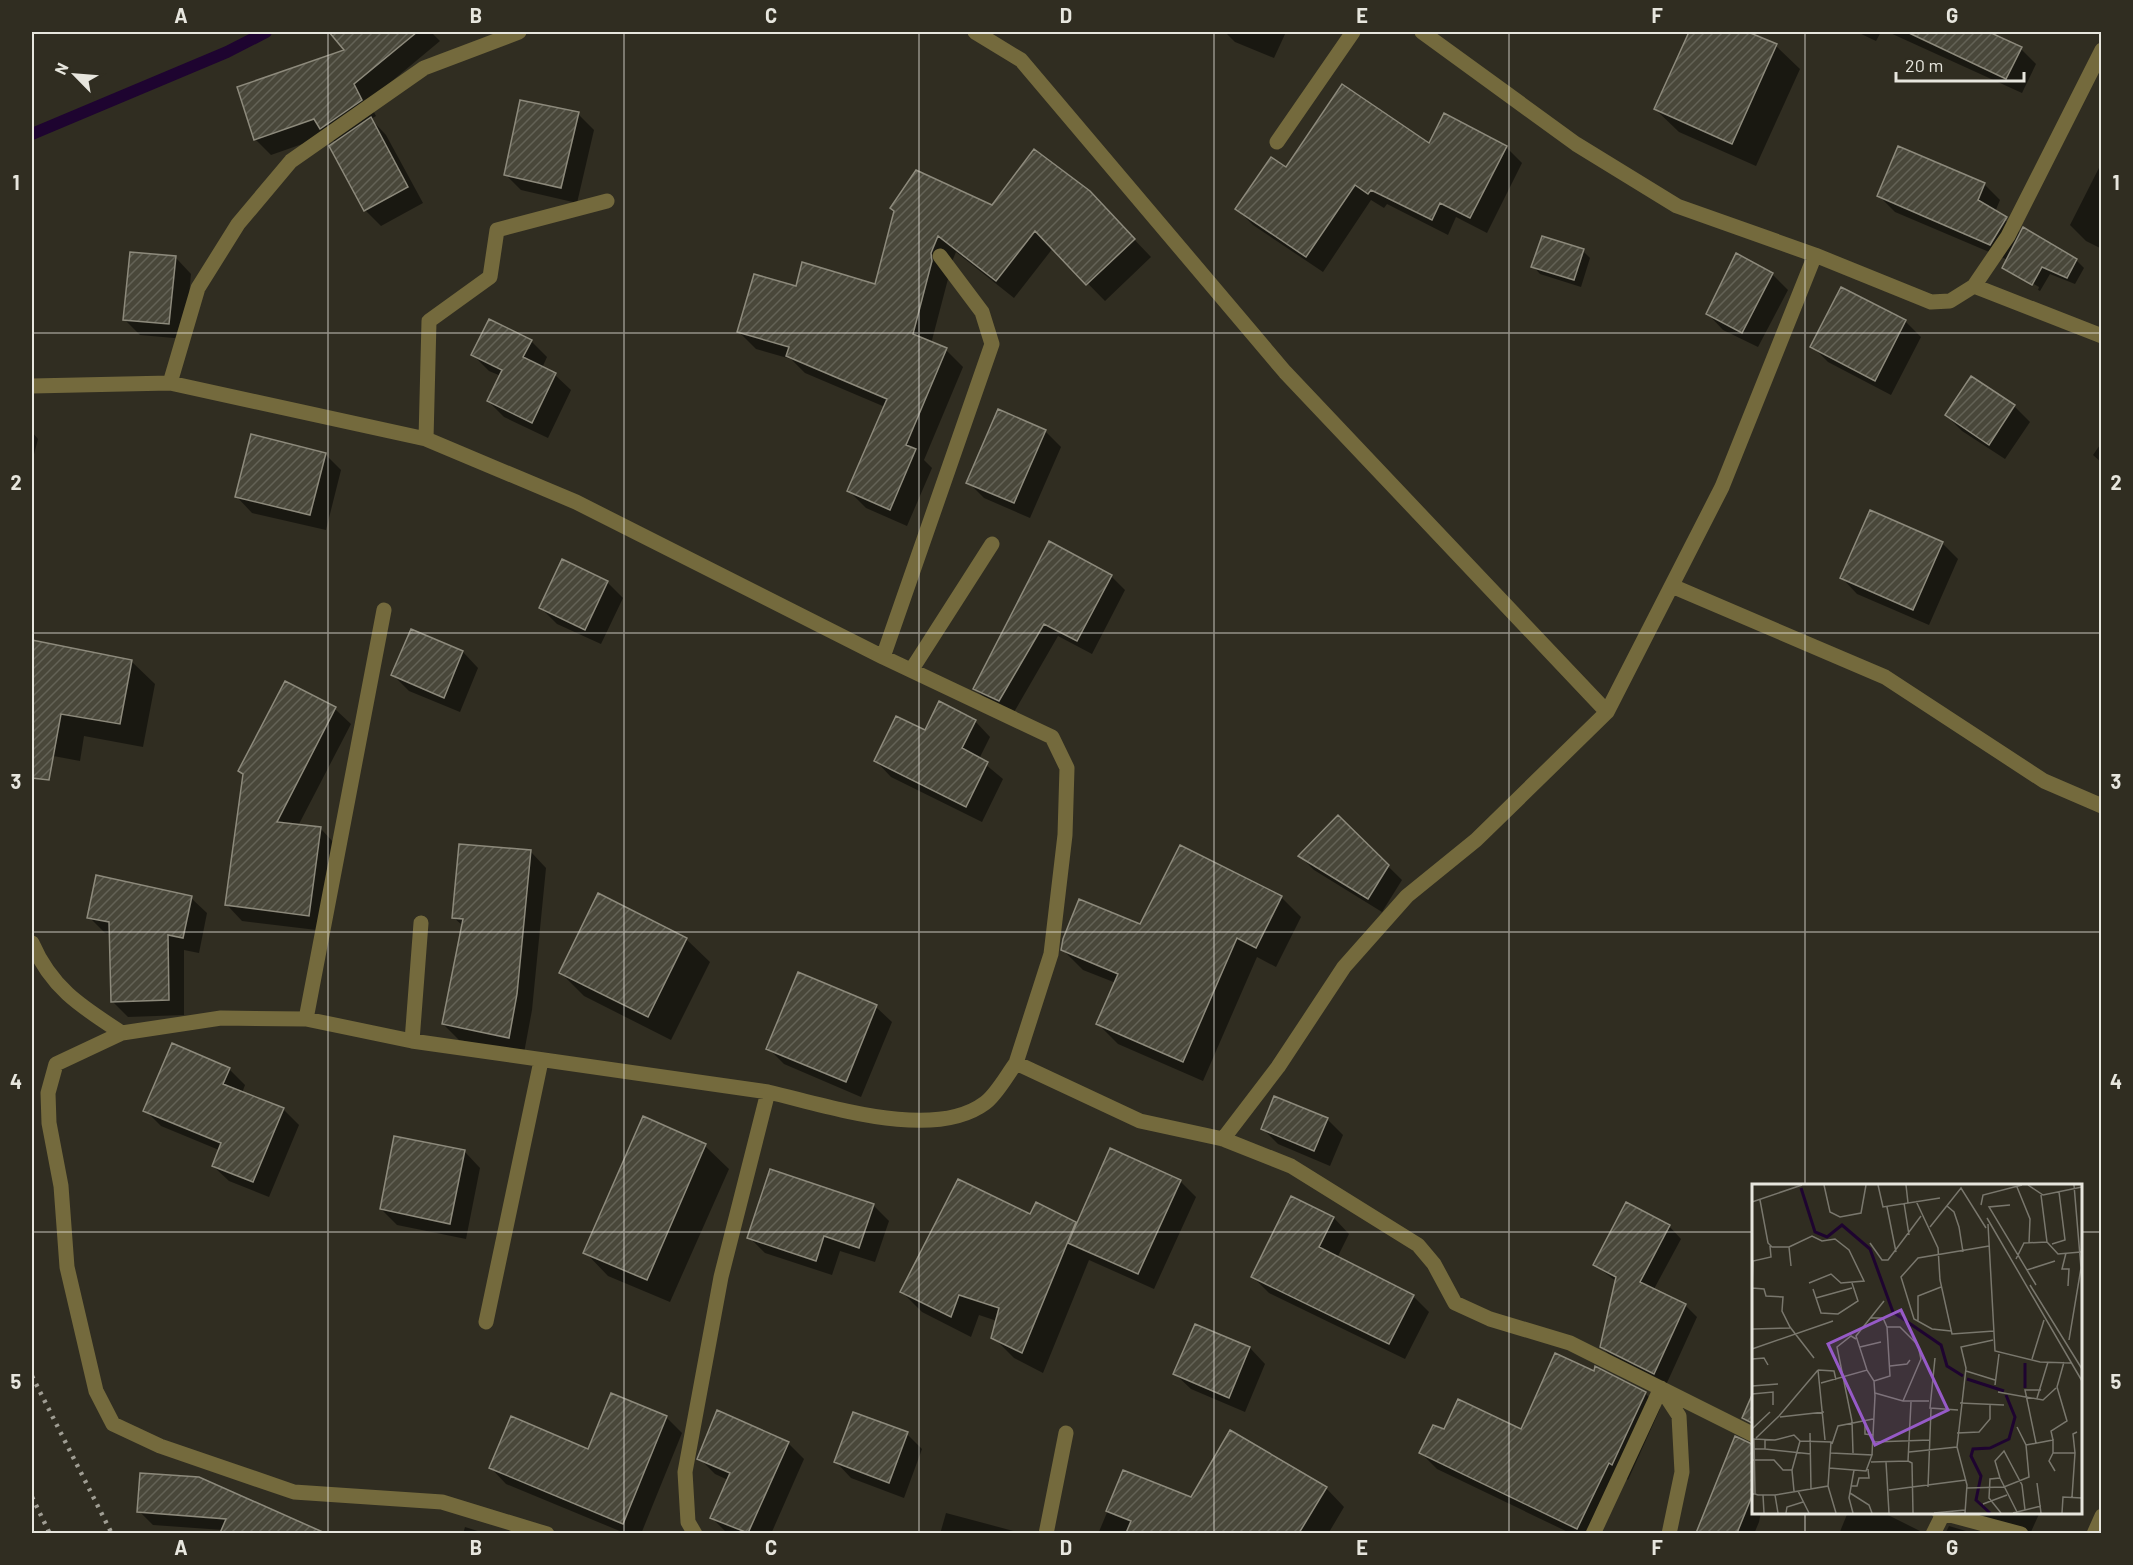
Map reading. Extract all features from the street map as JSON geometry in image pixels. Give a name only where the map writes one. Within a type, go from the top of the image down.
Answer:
[{"type":"street","points":[[170,383],[198,288],[238,224],[291,161],[424,68],[519,32]]},
{"type":"street","points":[[975,32],[1021,60],[1286,372],[1607,712]]},
{"type":"street","points":[[1277,142],[1353,32]]},
{"type":"street","points":[[1422,32],[1576,144],[1677,206],[1815,255],[1931,303],[1950,301],[1974,286],[2008,236],[2102,50]]},
{"type":"street","points":[[426,440],[429,321],[490,277],[497,230],[607,201]]},
{"type":"street","points":[[883,657],[992,344],[982,312],[940,255]]},
{"type":"street","points":[[1223,1139],[1278,1067],[1344,967],[1399,904],[1476,840],[1607,712],[1722,487],[1815,255]]},
{"type":"street","points":[[1974,286],[2102,336]]},
{"type":"street","points":[[32,386],[170,383],[426,440],[576,502],[883,657],[1052,736],[1067,768],[1065,835],[1051,954],[1016,1063],[986,1102],[960,1115],[928,1121],[865,1114],[768,1092],[412,1041],[306,1019],[220,1018],[122,1033],[56,1064],[48,1093],[49,1123],[62,1186],[67,1267],[96,1391],[113,1424],[160,1446],[294,1492],[442,1502],[548,1533]]},
{"type":"street","points":[[912,669],[992,543]]},
{"type":"street","points":[[1672,586],[1885,677],[2044,781],[2102,806]]},
{"type":"street","points":[[306,1019],[384,610]]},
{"type":"street","points":[[412,1041],[421,923]]},
{"type":"street","points":[[32,944],[43,968],[72,1000],[122,1033]]},
{"type":"street","points":[[486,1322],[541,1061]]},
{"type":"street","points":[[1016,1063],[1140,1121],[1223,1139],[1291,1166],[1418,1245],[1434,1264],[1455,1303],[1490,1319],[1570,1343],[1752,1434]]},
{"type":"street","points":[[695,1533],[688,1522],[685,1472],[721,1277],[768,1092]]},
{"type":"street","points":[[1593,1533],[1661,1388]]},
{"type":"street","points":[[1661,1388],[1679,1416],[1682,1472],[1669,1533]]},
{"type":"street","points":[[1046,1533],[1066,1433]]},
{"type":"street","points":[[1933,1533],[1941,1514]]},
{"type":"street","points":[[1945,1514],[2021,1533]]},
{"type":"street","points":[[2094,1533],[2102,1516]]},
{"type":"building","points":[[329,32],[417,32],[354,84],[362,100],[320,129],[314,119],[254,140],[237,87],[344,50]]},
{"type":"building","points":[[1689,32],[1748,32],[1777,44],[1732,144],[1654,109]]},
{"type":"building","points":[[1907,32],[1989,32],[2022,47],[2006,79]]},
{"type":"building","points":[[1342,84],[1429,143],[1444,113],[1507,146],[1470,218],[1440,203],[1432,220],[1371,190],[1368,194],[1355,185],[1306,257],[1235,209],[1271,157],[1286,167]]},
{"type":"building","points":[[520,100],[579,112],[561,188],[504,175]]},
{"type":"building","points":[[371,117],[408,187],[364,211],[329,146]]},
{"type":"building","points":[[1898,146],[1985,183],[1978,200],[2007,217],[1990,245],[1877,196]]},
{"type":"building","points":[[1034,149],[1090,191],[1135,239],[1086,285],[1035,231],[996,281],[938,236],[931,253],[932,261],[913,334],[947,348],[906,445],[916,449],[890,510],[847,491],[887,399],[786,356],[789,347],[737,332],[754,274],[796,286],[802,262],[875,284],[894,211],[890,208],[916,170],[992,205]]},
{"type":"building","points":[[2023,227],[2077,259],[2067,278],[2042,267],[2032,285],[2002,268]]},
{"type":"building","points":[[1542,236],[1584,249],[1574,280],[1531,267]]},
{"type":"building","points":[[130,252],[176,256],[169,324],[123,320]]},
{"type":"building","points":[[1736,253],[1773,273],[1742,333],[1706,314]]},
{"type":"building","points":[[1841,287],[1906,320],[1875,381],[1810,347]]},
{"type":"building","points":[[489,319],[532,340],[523,357],[556,373],[532,423],[487,401],[502,370],[471,355]]},
{"type":"building","points":[[1971,376],[2015,405],[1989,445],[1945,415]]},
{"type":"building","points":[[998,409],[1046,430],[1014,503],[966,483]]},
{"type":"building","points":[[251,434],[326,453],[310,515],[235,497]]},
{"type":"building","points":[[1870,510],[1943,542],[1913,610],[1840,578]]},
{"type":"building","points":[[1049,541],[1112,575],[1077,641],[1044,624],[999,701],[973,689]]},
{"type":"building","points":[[562,559],[608,581],[585,630],[539,608]]},
{"type":"building","points":[[411,629],[463,651],[444,698],[391,675]]},
{"type":"building","points":[[32,640],[132,660],[120,724],[61,714],[49,780],[32,778]]},
{"type":"building","points":[[285,681],[336,707],[277,822],[321,827],[309,916],[225,905],[243,774],[238,771]]},
{"type":"building","points":[[939,701],[976,720],[962,748],[988,762],[966,807],[874,761],[896,716],[925,730]]},
{"type":"building","points":[[1338,815],[1389,865],[1368,899],[1298,856]]},
{"type":"building","points":[[459,844],[531,850],[517,994],[509,1038],[442,1024],[463,919],[452,918]]},
{"type":"building","points":[[1180,845],[1282,896],[1256,948],[1237,938],[1183,1062],[1096,1024],[1118,974],[1061,950],[1079,899],[1140,924]]},
{"type":"building","points":[[96,875],[192,896],[183,938],[168,935],[169,1000],[111,1002],[109,922],[87,918]]},
{"type":"building","points":[[598,893],[687,938],[648,1017],[559,973]]},
{"type":"building","points":[[798,972],[877,1005],[846,1082],[766,1049]]},
{"type":"building","points":[[172,1043],[230,1068],[223,1084],[284,1108],[253,1182],[212,1166],[221,1143],[143,1111]]},
{"type":"building","points":[[1274,1096],[1328,1118],[1314,1151],[1261,1129]]},
{"type":"building","points":[[643,1116],[706,1144],[647,1280],[583,1253]]},
{"type":"building","points":[[394,1136],[465,1150],[450,1224],[380,1209]]},
{"type":"building","points":[[1110,1148],[1181,1180],[1138,1274],[1068,1243]]},
{"type":"building","points":[[770,1169],[874,1204],[859,1248],[824,1236],[816,1261],[747,1238]]},
{"type":"building","points":[[958,1179],[1030,1214],[1036,1202],[1076,1222],[1022,1353],[991,1338],[999,1308],[959,1295],[951,1317],[900,1292]]},
{"type":"building","points":[[1291,1196],[1334,1217],[1319,1247],[1414,1295],[1389,1344],[1251,1277]]},
{"type":"building","points":[[1626,1202],[1670,1225],[1640,1282],[1686,1304],[1654,1374],[1600,1347],[1616,1277],[1593,1265]]},
{"type":"building","points":[[1195,1324],[1250,1347],[1229,1398],[1173,1374]]},
{"type":"building","points":[[1555,1353],[1594,1371],[1595,1366],[1646,1392],[1612,1465],[1609,1463],[1577,1529],[1419,1453],[1433,1425],[1444,1429],[1458,1399],[1521,1429]]},
{"type":"building","points":[[611,1393],[667,1416],[623,1524],[489,1468],[511,1416],[588,1449]]},
{"type":"building","points":[[1752,1395],[1752,1423],[1742,1418]]},
{"type":"building","points":[[717,1410],[789,1442],[748,1533],[710,1518],[730,1473],[697,1459]]},
{"type":"building","points":[[853,1412],[908,1432],[889,1483],[834,1462]]},
{"type":"building","points":[[1230,1430],[1327,1487],[1299,1533],[1126,1533],[1131,1521],[1106,1511],[1123,1470],[1191,1497]]},
{"type":"building","points":[[1735,1436],[1752,1444],[1752,1496],[1737,1533],[1696,1533]]},
{"type":"building","points":[[140,1473],[199,1477],[325,1533],[220,1533],[226,1519],[137,1512]]},
{"type":"waterway","points":[[32,134],[227,52],[266,32]]},
{"type":"railway","points":[[32,1376],[112,1534]]},
{"type":"railway","points":[[32,1497],[50,1534]]}]
